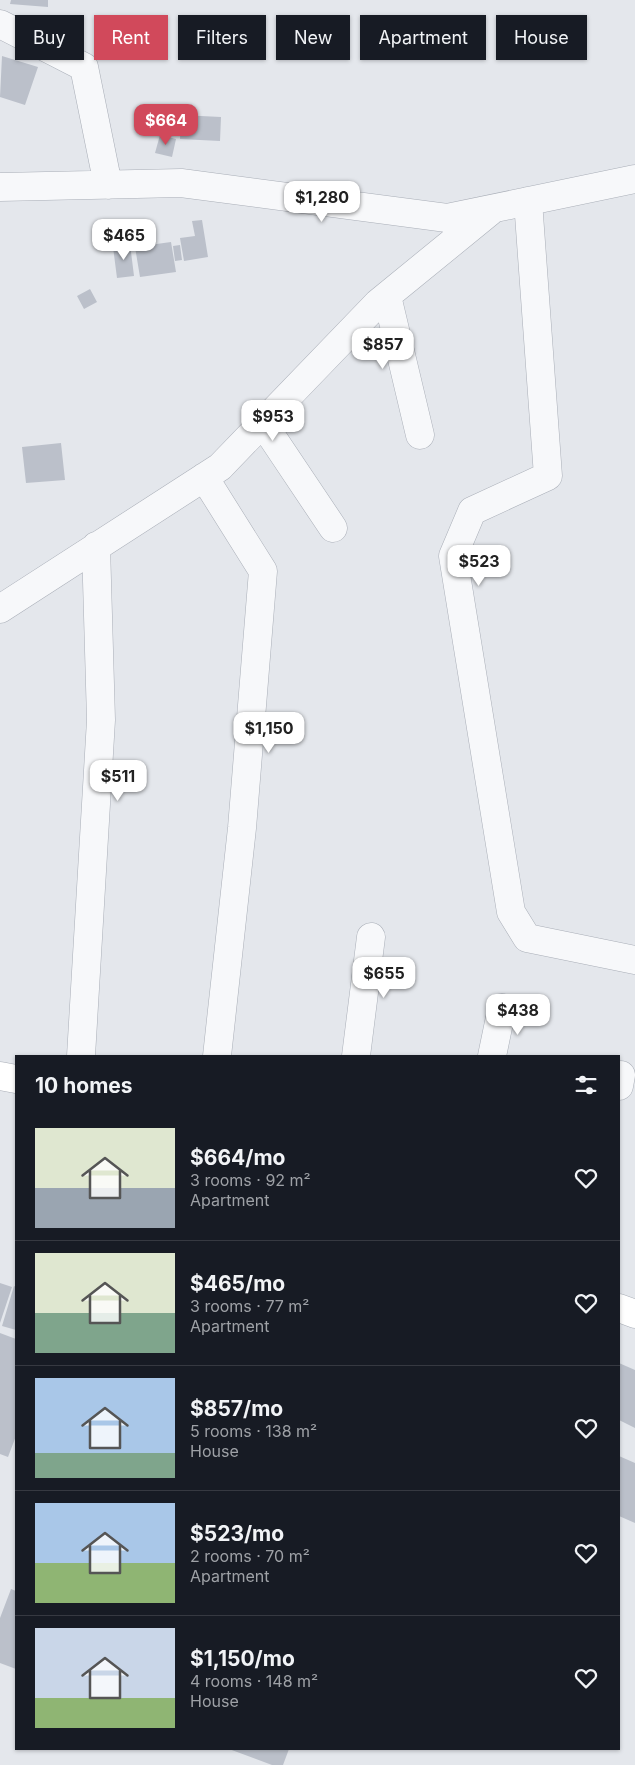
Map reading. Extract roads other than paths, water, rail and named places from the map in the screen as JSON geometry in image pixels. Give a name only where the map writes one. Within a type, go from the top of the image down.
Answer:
[{"type":"main road","points":[[0,1076],[15,1079]]},
{"type":"main road","points":[[620,1308],[635,1314]]},
{"type":"street","points":[[0,24],[84,66],[108,185]]},
{"type":"street","points":[[0,187],[181,183],[447,218],[635,178]]},
{"type":"street","points":[[528,201],[548,476],[472,511],[453,556],[511,912],[527,938],[635,960]]},
{"type":"street","points":[[0,608],[220,467],[387,296],[496,207]]},
{"type":"street","points":[[387,296],[420,435]]},
{"type":"street","points":[[262,422],[333,528]]},
{"type":"street","points":[[204,477],[263,571],[242,828],[217,1055]]},
{"type":"street","points":[[81,1055],[101,720],[96,546]]},
{"type":"street","points":[[356,1055],[371,937]]},
{"type":"street","points":[[492,1055],[502,1008]]}]
